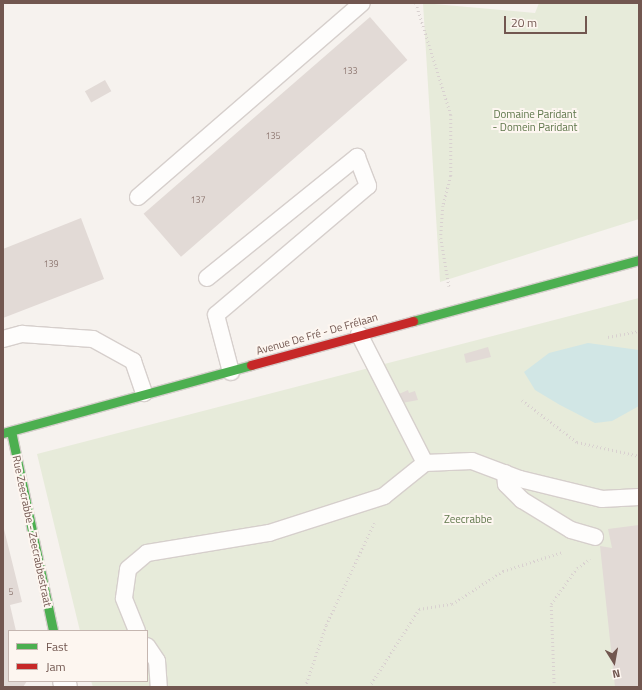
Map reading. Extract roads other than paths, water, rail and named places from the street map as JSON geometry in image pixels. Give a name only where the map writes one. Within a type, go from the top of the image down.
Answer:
[{"type":"main road","name":"Avenue De Fré - De Frélaan","points":[[7,432],[144,393],[231,372],[453,308],[639,260]]},
{"type":"main road","name":"Rue Zeecrabbe - Zeecrabbestraat","points":[[7,432],[53,630]]},
{"type":"lane","points":[[138,197],[362,3]]},
{"type":"lane","points":[[207,278],[357,157],[368,186],[216,315],[231,372]]},
{"type":"lane","points":[[3,339],[22,334],[93,339],[133,361],[144,393]]},
{"type":"lane","points":[[359,334],[425,463]]},
{"type":"lane","points":[[137,630],[124,598],[128,569],[147,553],[269,533],[370,501],[384,496],[425,463],[472,461],[505,473],[602,499],[639,497]]},
{"type":"lane","points":[[505,473],[506,484],[522,500],[572,530],[594,537]]},
{"type":"lane","points":[[148,648],[157,661],[160,687]]},
{"type":"park label","name":"Domaine Paridant - Domein Paridant","points":[[535,121]]},
{"type":"park label","name":"Zeecrabbe","points":[[468,519]]}]
